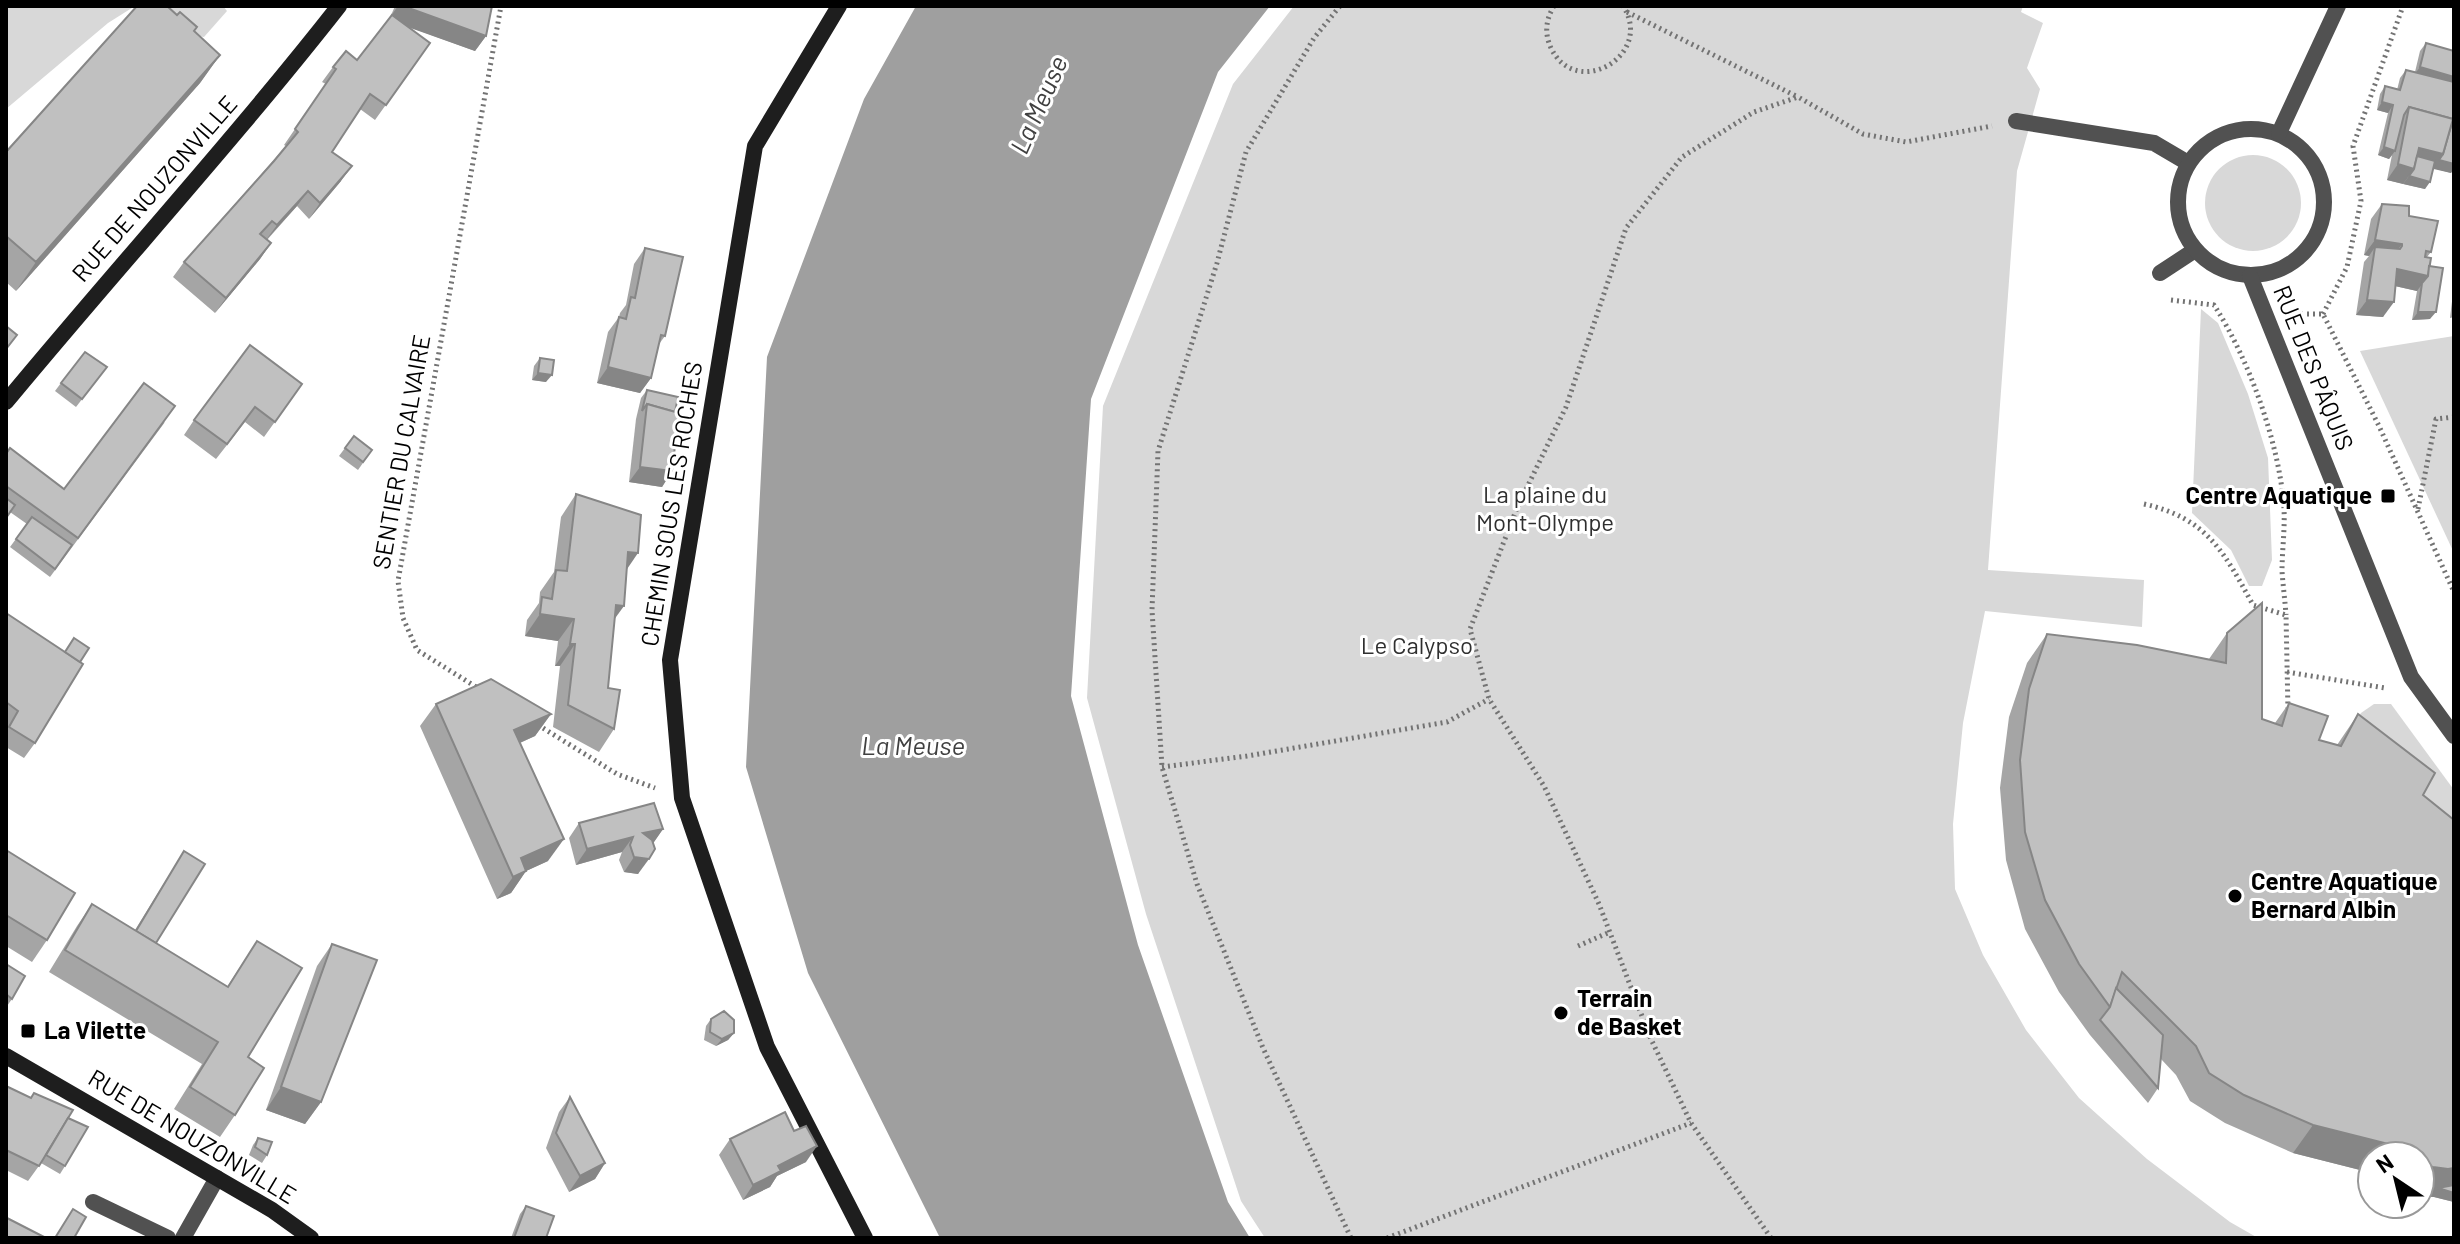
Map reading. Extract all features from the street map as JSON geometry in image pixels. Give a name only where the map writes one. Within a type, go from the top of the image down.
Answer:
[{"type":"street","name":"RUE DE NOUZONVILLE","points":[[6,402],[118,267],[277,85],[339,6]]},
{"type":"street","name":"CHEMIN SOUS LES ROCHES","points":[[839,6],[755,146],[670,660],[682,798],[767,1047],[865,1238]]},
{"type":"street","points":[[2160,273],[2195,250],[2183,230],[2177,208],[2179,185],[2188,163],[2201,147],[2218,136],[2238,129],[2259,128],[2279,133],[2338,6]]},
{"type":"street","points":[[2016,121],[2154,143],[2188,163]]},
{"type":"street","name":"RUE DES PÂQUIS","points":[[2195,250],[2211,264],[2230,273],[2250,276],[2275,271],[2297,259],[2314,240],[2323,216],[2324,191],[2316,167],[2301,147],[2279,133]]},
{"type":"street","name":"RUE DES PÂQUIS","points":[[2250,276],[2411,677],[2454,736]]},
{"type":"street","name":"RUE DE NOUZONVILLE","points":[[6,1056],[272,1210],[311,1238]]},
{"type":"street","points":[[183,1238],[217,1178]]},
{"type":"street","points":[[93,1202],[168,1238]]},
{"type":"path","name":"SENTIER DU CALVAIRE","points":[[484,691],[417,650],[403,618],[398,581],[501,6]]},
{"type":"path","points":[[1340,6],[1314,38],[1246,152],[1217,263],[1158,451],[1152,610],[1162,767],[1197,884],[1257,1034],[1351,1238]]},
{"type":"path","points":[[1554,6],[1546,27],[1553,53],[1575,70],[1589,72],[1615,62],[1624,52],[1630,39],[1625,9]]},
{"type":"path","points":[[2323,314],[2347,267],[2361,201],[2353,146],[2403,6]]},
{"type":"path","points":[[1625,9],[1798,97],[1863,134],[1906,142],[2016,121]]},
{"type":"path","points":[[1771,1238],[1691,1123],[1650,1037],[1610,932],[1544,786],[1489,699],[1470,629],[1517,508],[1566,407],[1626,228],[1682,157],[1754,112],[1798,97]]},
{"type":"path","points":[[2158,299],[2214,305],[2231,331],[2276,451],[2284,510],[2282,572],[2288,725]]},
{"type":"path","points":[[2294,314],[2323,314]]},
{"type":"path","points":[[2323,314],[2454,592]]},
{"type":"path","points":[[2418,510],[2436,419],[2454,417]]},
{"type":"path","points":[[2144,504],[2188,518],[2210,535],[2230,561],[2253,605],[2286,615]]},
{"type":"path","points":[[2287,672],[2388,688]]},
{"type":"path","points":[[1162,767],[1447,722],[1489,699]]},
{"type":"path","points":[[537,724],[617,774],[682,798]]},
{"type":"path","points":[[1578,946],[1610,932]]},
{"type":"path","points":[[1387,1238],[1691,1123]]},
{"type":"green space","points":[[6,6],[135,6],[108,23],[6,109]]},
{"type":"green space","points":[[140,6],[223,6],[227,11],[204,37],[178,33]]},
{"type":"green space","name":"La plaine du Mont-Olympe","points":[[1294,6],[2023,6],[2021,12],[2043,23],[2027,68],[2040,89],[2017,171],[1988,570],[2144,580],[2142,627],[1985,611],[1963,723],[1953,824],[1955,889],[1983,955],[2026,1030],[2079,1098],[2147,1159],[2230,1222],[2258,1238],[1265,1238],[1241,1201],[1146,914],[1087,698],[1103,406],[1233,84]]},
{"type":"green space","points":[[2253,155],[2271,159],[2287,169],[2297,185],[2301,203],[2297,221],[2287,237],[2271,247],[2253,251],[2235,247],[2219,237],[2209,221],[2205,203],[2209,185],[2219,169],[2235,159]]},
{"type":"green space","points":[[2201,309],[2218,323],[2248,394],[2268,458],[2272,560],[2262,586],[2249,586],[2231,550],[2192,513]]},
{"type":"green space","points":[[2454,336],[2454,553],[2360,351]]},
{"type":"green space","points":[[2374,704],[2391,704],[2454,790],[2454,861],[2341,744],[2361,713]]},
{"type":"water","name":"La Meuse","points":[[916,6],[1270,6],[1218,72],[1091,399],[1071,696],[1138,945],[1228,1202],[1250,1238],[940,1238],[808,973],[746,767],[767,357],[864,99]]},
{"type":"building","points":[[137,6],[167,6],[177,15],[180,12],[197,27],[194,31],[220,55],[36,262],[6,236],[6,152]]},
{"type":"building","points":[[403,6],[492,6],[486,36]]},
{"type":"building","points":[[392,15],[430,43],[386,105],[370,94],[332,152],[352,166],[320,203],[308,191],[277,225],[272,221],[260,234],[271,243],[226,298],[184,262],[298,132],[295,129],[346,51],[357,60]]},
{"type":"building","points":[[2426,43],[2454,51],[2454,77],[2420,67]]},
{"type":"building","points":[[2406,70],[2454,82],[2454,164],[2439,160],[2453,119],[2409,107],[2395,151],[2384,147],[2393,105],[2382,102],[2385,86],[2400,90]]},
{"type":"building","points":[[2409,107],[2453,119],[2443,154],[2419,148],[2414,169],[2398,164]]},
{"type":"building","points":[[2417,156],[2435,161],[2430,182],[2409,176]]},
{"type":"building","points":[[2382,204],[2409,206],[2409,216],[2438,221],[2431,252],[2426,251],[2425,257],[2431,258],[2428,276],[2397,269],[2394,302],[2367,300],[2375,247],[2400,249],[2402,246],[2375,240]]},
{"type":"building","points":[[645,248],[683,257],[665,336],[661,335],[651,378],[608,367],[619,317],[626,319],[631,297],[635,298]]},
{"type":"building","points":[[2429,266],[2443,268],[2436,312],[2418,312],[2422,283],[2428,276]]},
{"type":"building","points":[[6,326],[17,335],[6,349]]},
{"type":"building","points":[[250,345],[302,384],[275,422],[255,407],[227,444],[194,420]]},
{"type":"building","points":[[85,352],[107,367],[82,399],[61,383]]},
{"type":"building","points":[[540,358],[554,360],[552,375],[538,373]]},
{"type":"building","points":[[144,383],[175,406],[78,538],[6,486],[6,454],[10,448],[64,489]]},
{"type":"building","points":[[647,390],[678,397],[675,412],[647,404],[642,411]]},
{"type":"building","points":[[647,404],[679,413],[672,471],[640,467]]},
{"type":"building","points":[[354,436],[372,450],[363,462],[345,448]]},
{"type":"building","points":[[576,494],[641,515],[638,553],[628,552],[624,606],[616,605],[608,688],[620,690],[614,729],[568,705],[575,644],[570,644],[574,619],[540,614],[542,597],[552,599],[556,570],[567,571]]},
{"type":"building","points":[[6,498],[15,505],[6,518]]},
{"type":"building","points":[[32,517],[72,545],[55,569],[16,539]]},
{"type":"building","name":"Centre Aquatique Bernard Albin","points":[[2262,603],[2262,719],[2282,726],[2289,703],[2328,716],[2319,740],[2341,746],[2358,714],[2435,773],[2423,795],[2454,820],[2454,1168],[2436,1167],[2436,1140],[2372,1140],[2313,1125],[2244,1095],[2209,1073],[2196,1046],[2122,972],[2110,1007],[2079,964],[2045,900],[2025,832],[2020,760],[2029,689],[2047,634],[2137,645],[2226,663],[2227,633]]},
{"type":"building","points":[[6,613],[83,664],[35,743],[9,727],[18,711],[6,702]]},
{"type":"building","points":[[74,638],[89,648],[80,662],[65,652]]},
{"type":"building","points":[[491,679],[551,714],[514,730],[564,839],[521,858],[526,871],[513,877],[436,704]]},
{"type":"building","points":[[654,803],[663,829],[643,833],[652,840],[655,849],[649,859],[634,857],[630,845],[633,837],[587,849],[579,823]]},
{"type":"building","points":[[6,850],[75,893],[47,940],[6,915]]},
{"type":"building","points":[[184,851],[205,864],[156,943],[136,931]]},
{"type":"building","points":[[92,904],[228,987],[257,941],[302,968],[248,1057],[264,1068],[235,1115],[190,1087],[218,1042],[65,950]]},
{"type":"building","points":[[332,944],[377,960],[321,1102],[281,1087]]},
{"type":"building","points":[[6,964],[25,976],[12,999],[6,994]]},
{"type":"building","points":[[2116,988],[2163,1035],[2158,1088],[2100,1020],[2110,1007]]},
{"type":"building","points":[[724,1011],[734,1020],[734,1033],[722,1039],[710,1032],[711,1019]]},
{"type":"building","points":[[6,1086],[31,1098],[34,1093],[73,1110],[39,1166],[6,1150]]},
{"type":"building","points":[[570,1097],[605,1163],[580,1176],[556,1133]]},
{"type":"building","points":[[785,1112],[794,1131],[806,1126],[817,1146],[778,1166],[781,1171],[753,1185],[730,1139]]},
{"type":"building","points":[[68,1118],[88,1127],[65,1166],[46,1155]]},
{"type":"building","points":[[258,1138],[272,1142],[267,1155],[255,1147]]},
{"type":"building","points":[[2454,1185],[2454,1193],[2438,1188]]},
{"type":"building","points":[[526,1206],[554,1216],[546,1238],[514,1238]]},
{"type":"building","points":[[73,1209],[86,1217],[74,1238],[55,1238]]},
{"type":"building","points":[[7,1218],[46,1238],[6,1238]]},
{"type":"place","name":"Centre Aquatique","points":[[2388,496]]},
{"type":"place","name":"Centre Aquatique Bernard Albin","points":[[2235,896]]},
{"type":"place","name":"Terrain de Basket","points":[[1561,1013]]},
{"type":"place","name":"La Vilette","points":[[28,1031]]},
{"type":"park label","name":"Le Calypso","points":[[1417,646]]}]
